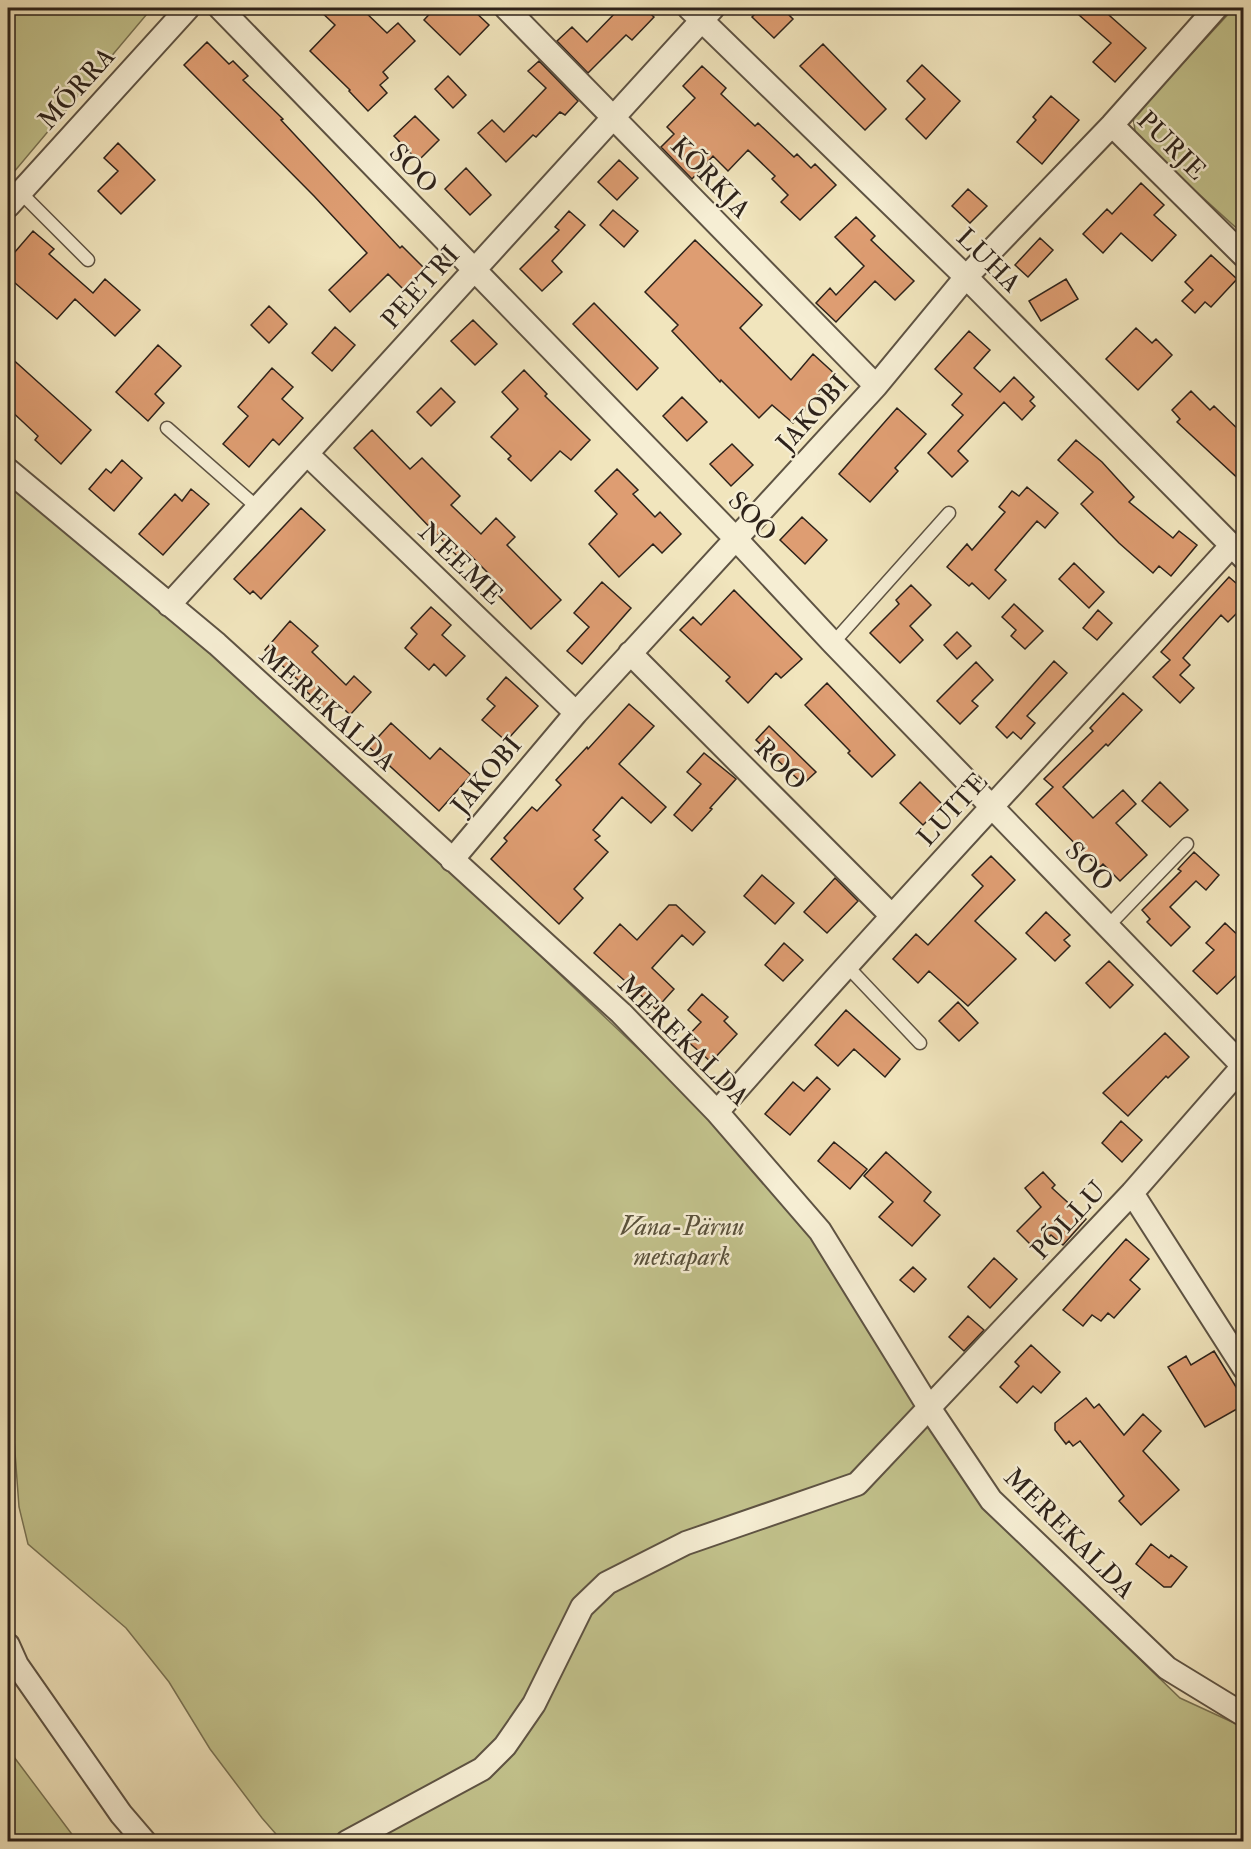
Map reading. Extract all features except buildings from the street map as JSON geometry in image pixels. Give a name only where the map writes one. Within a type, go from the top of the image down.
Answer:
[{"type":"street","name":"MÕRRA","points":[[14,199],[188,8]]},
{"type":"street","name":"SOO","points":[[219,8],[736,539],[833,644],[994,807],[1243,1066]]},
{"type":"street","name":"KÕRKJA","points":[[506,8],[876,386]]},
{"type":"street","name":"JAKOBI","points":[[452,860],[576,713],[876,386],[966,277],[1112,125],[1216,8]]},
{"type":"street","name":"PEETRI","points":[[170,605],[613,117],[701,12]]},
{"type":"street","name":"LUHA","points":[[701,12],[1237,552]]},
{"type":"street","name":"PURJE","points":[[1112,125],[1244,255]]},
{"type":"street","name":"NEEME","points":[[307,454],[576,713]]},
{"type":"street","name":"MEREKALDA","points":[[8,470],[217,644],[621,1013],[717,1112],[820,1231],[930,1409],[991,1500],[1167,1668],[1244,1715]]},
{"type":"street","name":"LUITE","points":[[717,1112],[891,915],[1237,552]]},
{"type":"street","name":"ROO","points":[[630,653],[891,915]]},
{"type":"street","name":"PÕLLU","points":[[347,1842],[482,1769],[505,1746],[534,1704],[582,1607],[608,1583],[686,1543],[857,1484],[1132,1193],[1243,1066]]},
{"type":"street","points":[[1132,1193],[1244,1368]]},
{"type":"street","points":[[8,1645],[17,1665],[121,1814],[145,1842]]},
{"type":"lane","points":[[14,199],[88,260]]},
{"type":"lane","points":[[167,428],[258,508]]},
{"type":"lane","points":[[833,644],[949,513]]},
{"type":"lane","points":[[1108,926],[1187,844]]},
{"type":"lane","points":[[846,965],[920,1043]]},
{"type":"green space","points":[[8,8],[152,8],[8,179]]},
{"type":"green space","points":[[1234,8],[1243,8],[1243,234],[1136,137],[1133,117]]},
{"type":"green space","name":"Vana-Pärnu metsapark","points":[[8,480],[171,615],[450,870],[690,1098],[817,1241],[917,1401],[995,1519],[1180,1698],[1243,1727],[1243,1841],[282,1841],[210,1749],[169,1682],[126,1628],[28,1544],[19,1507],[14,1439],[8,1429]]},
{"type":"green space","points":[[8,1749],[77,1841],[8,1841]]}]
